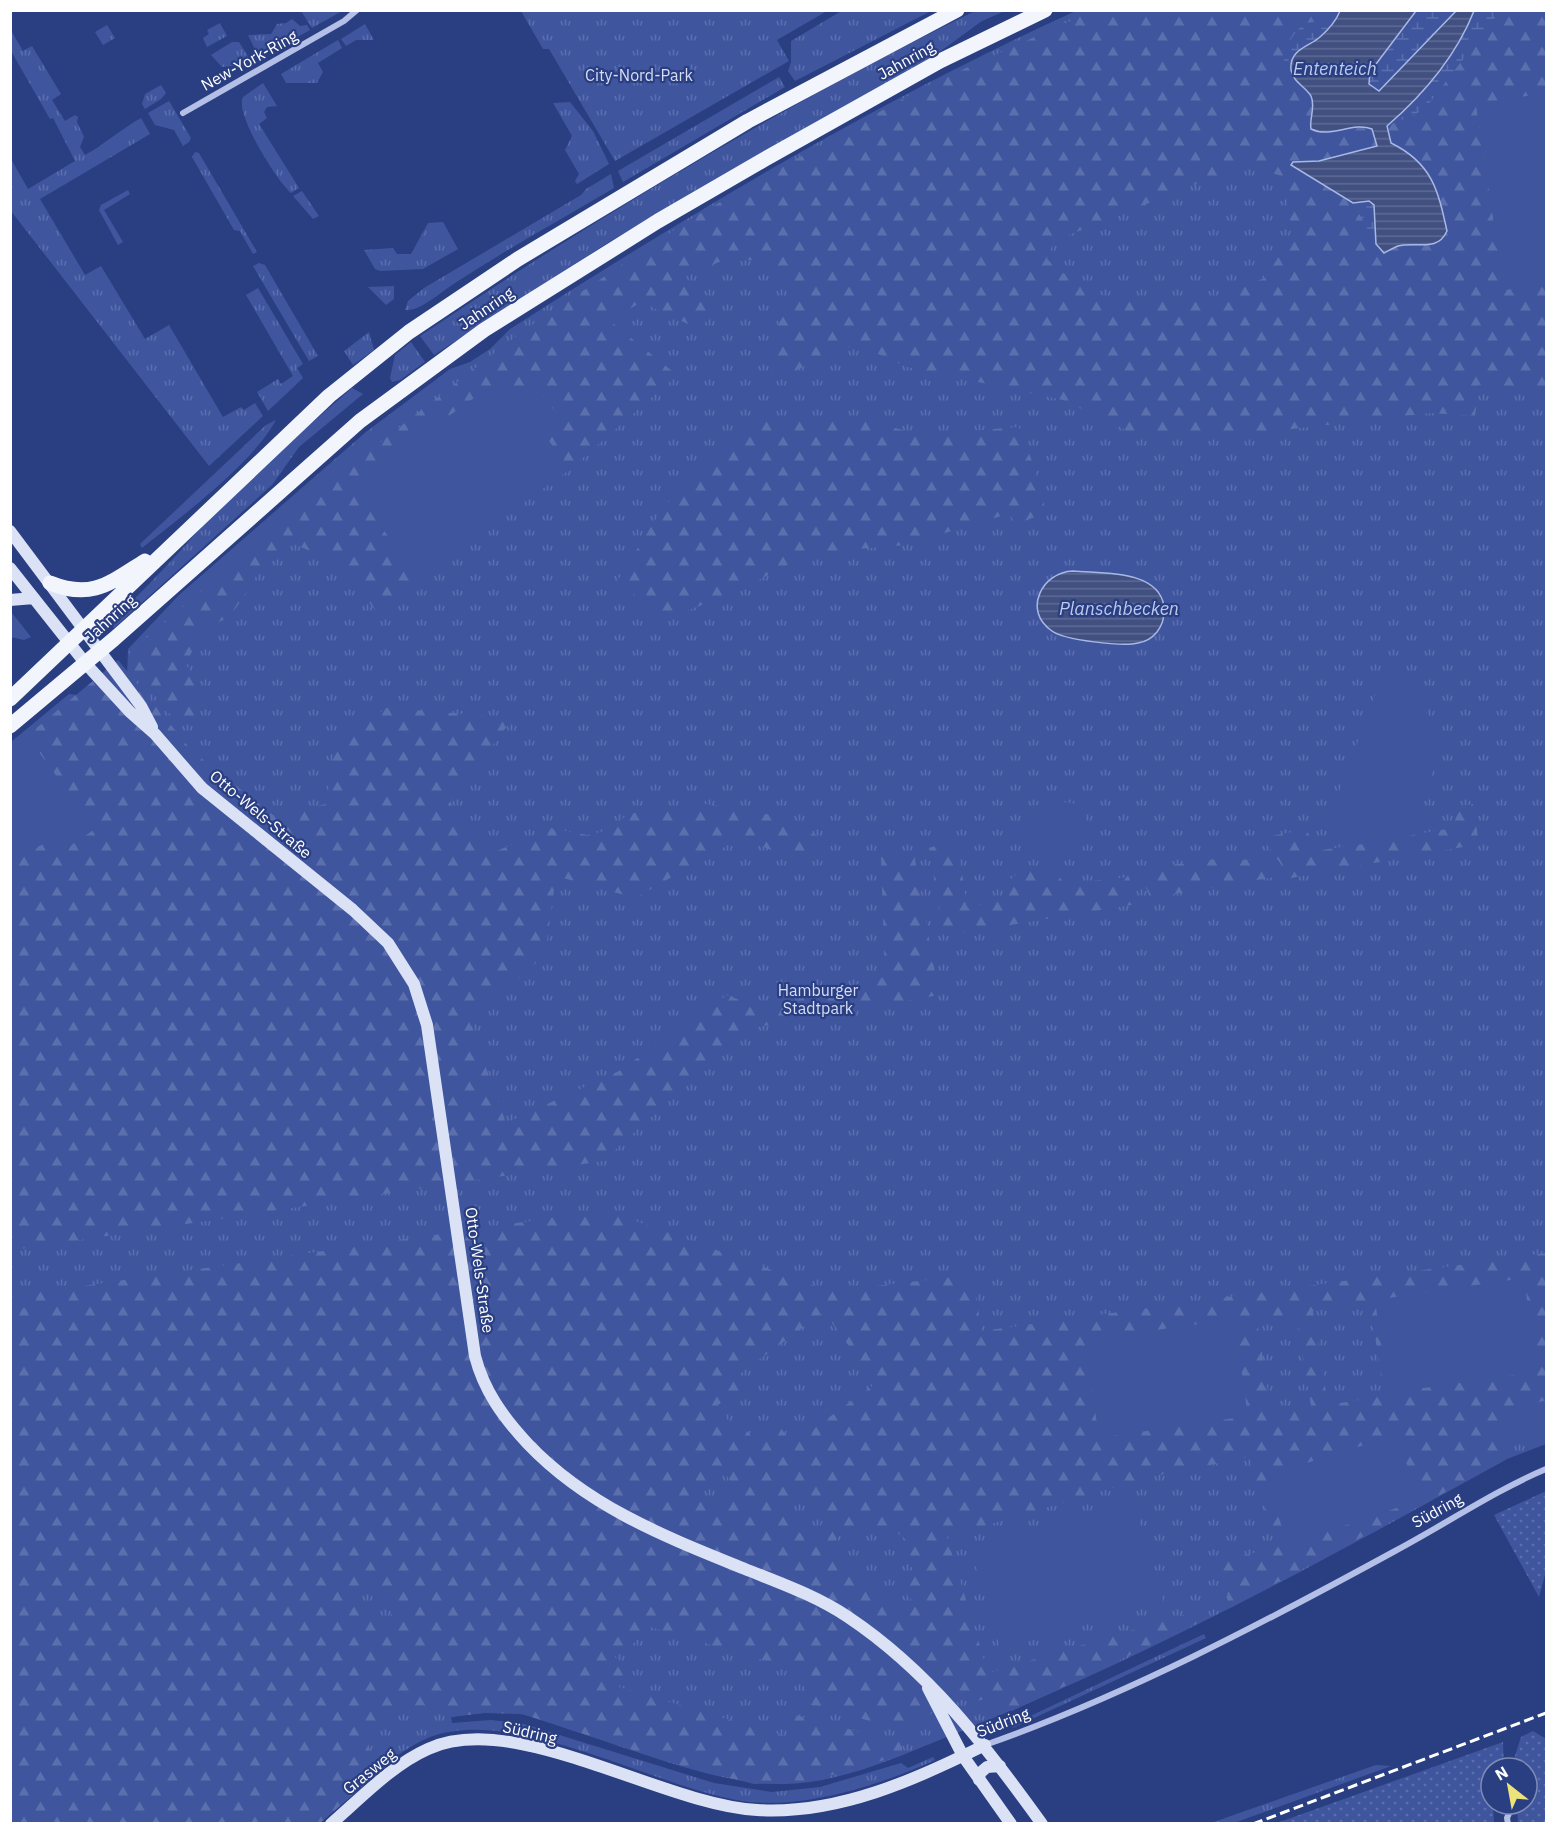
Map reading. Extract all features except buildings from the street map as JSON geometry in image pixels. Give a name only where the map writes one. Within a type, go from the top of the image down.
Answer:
[{"type":"main road","name":"Jahnring","points":[[10,699],[329,396],[409,332],[518,259],[690,155],[957,10]]},
{"type":"main road","name":"Jahnring","points":[[10,726],[100,652],[360,421],[484,330],[658,221],[765,159],[940,61],[1045,10]]},
{"type":"main road","points":[[50,583],[75,591],[97,589],[168,547]]},
{"type":"street","name":"New-York-Ring","points":[[185,111],[344,21],[357,10]]},
{"type":"street","name":"Otto-Wels-Straße","points":[[10,531],[141,706],[155,734]]},
{"type":"street","name":"Otto-Wels-Straße","points":[[10,568],[86,664],[130,712],[155,734],[202,788],[369,924],[388,943],[408,969],[427,1025],[476,1356],[483,1383],[506,1419],[550,1465],[585,1493],[637,1524],[822,1602],[864,1628],[895,1652],[924,1682],[942,1696],[985,1745],[1042,1824]]},
{"type":"street","points":[[10,600],[34,598]]},
{"type":"street","name":"Südring","points":[[431,1747],[463,1739],[522,1743],[703,1800],[756,1810],[808,1809],[902,1785],[985,1745],[1039,1726],[1233,1635],[1366,1567],[1546,1468]]},
{"type":"street","name":"Otto-Wels-Straße","points":[[924,1682],[963,1756],[1011,1824]]},
{"type":"street","name":"Grasweg","points":[[331,1824],[405,1762],[431,1747]]},
{"type":"street","points":[[979,1780],[980,1773],[987,1767],[1000,1766]]},
{"type":"green space","points":[[843,10],[931,11],[795,81],[788,71],[791,62],[791,41]]},
{"type":"green space","name":"Hamburger Stadtpark","points":[[1078,10],[1546,11],[1546,1444],[1507,1459],[1305,1569],[1099,1672],[895,1758],[829,1779],[784,1784],[733,1779],[678,1765],[526,1715],[494,1713],[451,1717],[452,1723],[491,1720],[524,1724],[714,1783],[772,1792],[820,1787],[901,1763],[908,1768],[933,1757],[935,1760],[890,1778],[841,1793],[790,1802],[742,1801],[668,1781],[542,1739],[502,1732],[464,1730],[430,1737],[401,1753],[320,1823],[11,1823],[11,742],[69,694],[108,698],[127,678],[128,649],[179,595],[366,432],[450,369],[470,362],[490,349],[510,329],[648,242],[788,159],[931,81]]},
{"type":"green space","points":[[301,11],[342,11],[312,28]]},
{"type":"green space","name":"City-Nord-Park","points":[[521,11],[827,11],[777,40],[789,61],[615,161],[549,49],[543,49]]},
{"type":"green space","points":[[975,11],[1005,11],[982,21],[927,61],[609,242],[434,355],[420,336],[623,205],[692,164],[832,85]]},
{"type":"green space","points":[[1092,11],[1340,11],[1296,81],[1350,128],[1364,126],[1372,129],[1377,146],[1319,161],[1293,162],[1316,182],[1375,205],[1376,244],[1384,253],[1399,246],[1433,245],[1409,155],[1391,143],[1387,126],[1416,11],[1546,11],[1546,93],[1476,104],[1504,290],[1546,284],[1546,392],[1479,385],[1475,416],[1431,413],[1257,433],[1130,432],[1063,400],[907,367],[856,344],[771,381],[771,346],[796,270],[751,260],[719,262],[685,277],[711,300],[703,331],[641,302],[610,321],[677,375],[569,470],[542,431],[564,415],[558,416],[538,388],[543,384],[519,396],[505,376],[449,416],[442,407],[400,437],[406,447],[352,485],[418,578],[417,592],[380,616],[342,573],[321,557],[293,544],[262,567],[230,615],[215,624],[197,642],[186,665],[201,684],[199,718],[193,725],[178,724],[128,662],[130,652],[328,483],[524,330],[694,217],[922,88]],"holes":[[[1246,164],[1284,177],[1292,236],[1265,278],[1215,296],[1109,299],[1063,273],[1047,259],[1054,241]]]},
{"type":"green space","points":[[1416,11],[1456,11],[1379,91],[1369,84],[1370,72]]},
{"type":"green space","points":[[1456,11],[1500,11],[1428,105],[1416,114],[1387,126],[1401,114]]},
{"type":"green space","points":[[292,19],[300,26],[307,25],[310,30],[259,58],[248,35],[271,34],[277,24],[286,23]]},
{"type":"green space","points":[[1314,22],[1328,28],[1319,38],[1303,45],[1291,71],[1296,81],[1285,66],[1285,51],[1292,37],[1304,23]]},
{"type":"green space","points":[[220,23],[227,36],[207,47],[203,38],[209,34],[207,30]]},
{"type":"green space","points":[[365,24],[374,40],[356,40],[346,46],[341,39]]},
{"type":"green space","points":[[107,25],[115,38],[103,45],[95,32]]},
{"type":"green space","points":[[12,32],[23,51],[32,46],[61,94],[52,100],[65,121],[75,115],[78,117],[77,122],[84,137],[80,147],[85,155],[141,118],[150,134],[40,199],[85,275],[101,266],[145,339],[169,325],[223,417],[241,407],[244,410],[255,403],[263,416],[209,466],[11,211],[11,159],[28,189],[75,161],[53,118],[50,119],[11,51]]},
{"type":"green space","points":[[338,40],[342,48],[318,63],[323,72],[317,83],[286,83],[281,74]]},
{"type":"green space","points":[[232,42],[239,42],[251,61],[244,65],[222,67],[211,55]]},
{"type":"green space","points":[[779,77],[785,87],[623,182],[618,171]]},
{"type":"green space","points":[[263,83],[277,106],[267,107],[264,112],[267,118],[259,124],[299,188],[291,193],[267,162],[245,117],[243,97]]},
{"type":"green space","points":[[161,85],[166,93],[145,109],[142,104],[145,94]]},
{"type":"green space","points":[[1546,93],[1546,284],[1504,290],[1476,104]]},
{"type":"green space","points":[[169,101],[191,138],[183,146],[174,130],[155,125],[148,113]]},
{"type":"green space","points":[[570,102],[593,131],[609,164],[577,184],[575,181],[579,174],[565,150],[572,136],[553,103]]},
{"type":"green space","points":[[195,152],[199,153],[257,252],[253,254],[240,231],[234,230],[192,157]]},
{"type":"green space","points":[[611,174],[614,188],[492,260],[423,305],[405,310],[408,301],[424,288],[581,195],[586,189]]},
{"type":"green space","points":[[128,190],[130,194],[104,210],[123,242],[118,245],[99,210],[101,205]]},
{"type":"green space","points":[[302,191],[319,216],[313,219],[293,196]]},
{"type":"green space","points":[[1369,201],[1375,205],[1376,244],[1353,203]]},
{"type":"green space","points":[[443,222],[458,249],[423,269],[380,271],[375,269],[364,250],[393,248],[397,254],[411,254],[428,223]]},
{"type":"green space","points":[[259,263],[265,265],[318,356],[309,361],[253,266]]},
{"type":"green space","points":[[394,286],[394,299],[386,305],[368,287]]},
{"type":"green space","points":[[258,288],[303,364],[297,368],[303,378],[268,411],[257,392],[278,379],[281,384],[293,376],[246,295]]},
{"type":"green space","points":[[369,332],[374,350],[353,365],[344,351]]},
{"type":"green space","points":[[411,342],[425,362],[400,380],[392,382],[390,378],[395,355]]},
{"type":"green space","points":[[505,376],[519,396],[541,380],[544,384],[538,389],[557,415],[563,412],[565,415],[542,431],[569,470],[418,578],[352,486],[406,447],[399,437],[442,407],[449,416]]},
{"type":"green space","points":[[352,388],[363,394],[299,447],[272,485],[114,628],[110,623],[234,493]]},
{"type":"green space","points":[[842,415],[923,435],[1019,427],[1035,469],[1046,512],[1016,525],[1010,515],[1001,516],[905,545],[810,553],[734,593],[662,620],[618,580],[662,509],[747,422]]},
{"type":"green space","points":[[276,420],[251,454],[234,471],[142,548],[140,544],[266,425]]},
{"type":"green space","points":[[12,613],[31,637],[24,640],[11,637]]},
{"type":"green space","points":[[118,660],[192,751],[273,815],[326,804],[335,747],[386,708],[479,715],[511,721],[450,801],[462,826],[497,851],[550,828],[587,835],[613,829],[627,814],[703,804],[776,816],[832,843],[802,864],[742,837],[635,898],[556,876],[545,955],[469,1021],[506,1123],[619,1071],[727,995],[762,1009],[885,977],[881,857],[914,854],[939,995],[747,1029],[603,1161],[20,1249],[16,1228],[10,1228],[10,866],[49,840],[55,850],[67,842],[70,846],[95,818],[78,798],[74,801],[27,736]]},
{"type":"green space","points":[[1383,675],[1414,685],[1441,746],[1413,835],[1346,847],[1326,826]]},
{"type":"green space","points":[[27,736],[74,800],[78,798],[95,819],[98,827],[70,846],[67,842],[55,850],[48,839],[11,866],[11,748]]},
{"type":"green space","points":[[1058,802],[1073,803],[1080,808],[1085,819],[1087,834],[1084,845],[1073,851],[1052,854],[1043,855],[1039,851],[1032,851],[1023,830],[1024,807]]},
{"type":"green space","points":[[1473,804],[1479,844],[1291,878],[1262,838],[1306,829],[1317,851],[1453,828],[1459,806]]},
{"type":"green space","points":[[957,839],[967,907],[998,902],[1011,879],[1027,865],[1053,869],[1065,884],[1129,877],[1137,904],[944,936],[929,848]]},
{"type":"green space","points":[[1216,859],[1263,860],[1275,877],[1150,898],[1144,882],[1164,866]]},
{"type":"green space","points":[[600,1211],[613,1213],[830,1291],[972,1275],[982,1331],[1546,1253],[1546,1401],[1497,1411],[1507,1459],[1230,1608],[1221,1562],[1277,1546],[1249,1457],[1149,1477],[947,1537],[988,1673],[1190,1613],[1200,1622],[1012,1711],[993,1705],[986,1698],[972,1703],[964,1699],[921,1718],[904,1730],[800,1702],[808,1673],[643,1625],[638,1639],[627,1649],[618,1648],[615,1657],[626,1666],[619,1687],[788,1737],[795,1715],[902,1743],[902,1755],[807,1782],[754,1784],[679,1765],[522,1714],[485,1713],[451,1717],[447,1709],[419,1705],[390,1712],[378,1720],[370,1730],[368,1742],[373,1757],[386,1757],[389,1764],[320,1823],[11,1824],[10,1310],[28,1307],[27,1294]],"holes":[[[1370,1302],[1384,1396],[1328,1405],[1313,1311]],[[824,1312],[876,1383],[793,1444],[778,1425],[759,1439],[753,1439],[741,1422],[733,1428],[718,1405],[745,1386],[738,1375]],[[1296,1315],[1311,1406],[1271,1412],[1257,1320]],[[721,1469],[738,1490],[711,1511],[692,1492]],[[805,1493],[821,1500],[826,1517],[816,1532],[802,1534],[789,1527],[784,1514],[791,1498]],[[860,1523],[877,1537],[887,1524],[910,1543],[899,1556],[916,1571],[906,1584],[912,1589],[907,1596],[913,1601],[908,1607],[902,1601],[896,1607],[828,1549],[844,1530],[850,1535]],[[375,1584],[385,1590],[390,1602],[398,1603],[385,1624],[380,1617],[364,1616],[356,1605],[359,1591]]]},
{"type":"green space","points":[[1524,1278],[1537,1372],[1388,1393],[1375,1300]]},
{"type":"green space","points":[[1234,1319],[1248,1416],[1099,1438],[1085,1340]]},
{"type":"green space","points":[[1544,1401],[1546,1439],[1504,1447],[1497,1411]]},
{"type":"green space","points":[[1396,1435],[1420,1500],[1288,1545],[1265,1476]]},
{"type":"green space","points":[[1546,1491],[1546,1571],[1539,1597],[1494,1515]]},
{"type":"green space","points":[[1132,1498],[1163,1600],[1001,1650],[970,1548]]},
{"type":"green space","points":[[1204,1634],[1206,1638],[1013,1728],[1011,1725]]},
{"type":"green space","points":[[1533,1731],[1546,1739],[1546,1823],[1518,1823],[1518,1816],[1539,1816],[1539,1756],[1515,1756],[1521,1737]]},
{"type":"green space","points":[[1503,1742],[1504,1756],[1479,1756],[1479,1816],[1494,1816],[1494,1823],[1277,1823]]},
{"type":"green space","points":[[1376,1765],[1391,1766],[1234,1823],[1211,1823]]},
{"type":"water","name":"Ententeich","points":[[1340,11],[1416,11],[1370,72],[1369,84],[1379,91],[1456,11],[1474,11],[1467,28],[1438,73],[1414,101],[1387,126],[1391,143],[1416,159],[1436,190],[1447,231],[1438,242],[1398,246],[1384,253],[1376,244],[1374,205],[1369,201],[1353,203],[1291,165],[1293,162],[1319,161],[1377,146],[1372,129],[1357,127],[1319,132],[1311,129],[1313,104],[1311,96],[1292,74],[1291,63],[1296,53],[1323,34]]},
{"type":"water","name":"Planschbecken","points":[[1073,571],[1127,576],[1151,585],[1160,594],[1164,606],[1163,619],[1157,632],[1143,642],[1120,644],[1081,640],[1052,631],[1043,623],[1038,613],[1037,603],[1040,594],[1052,578]]},
{"type":"railway","points":[[1253,1824],[1546,1713]]}]
